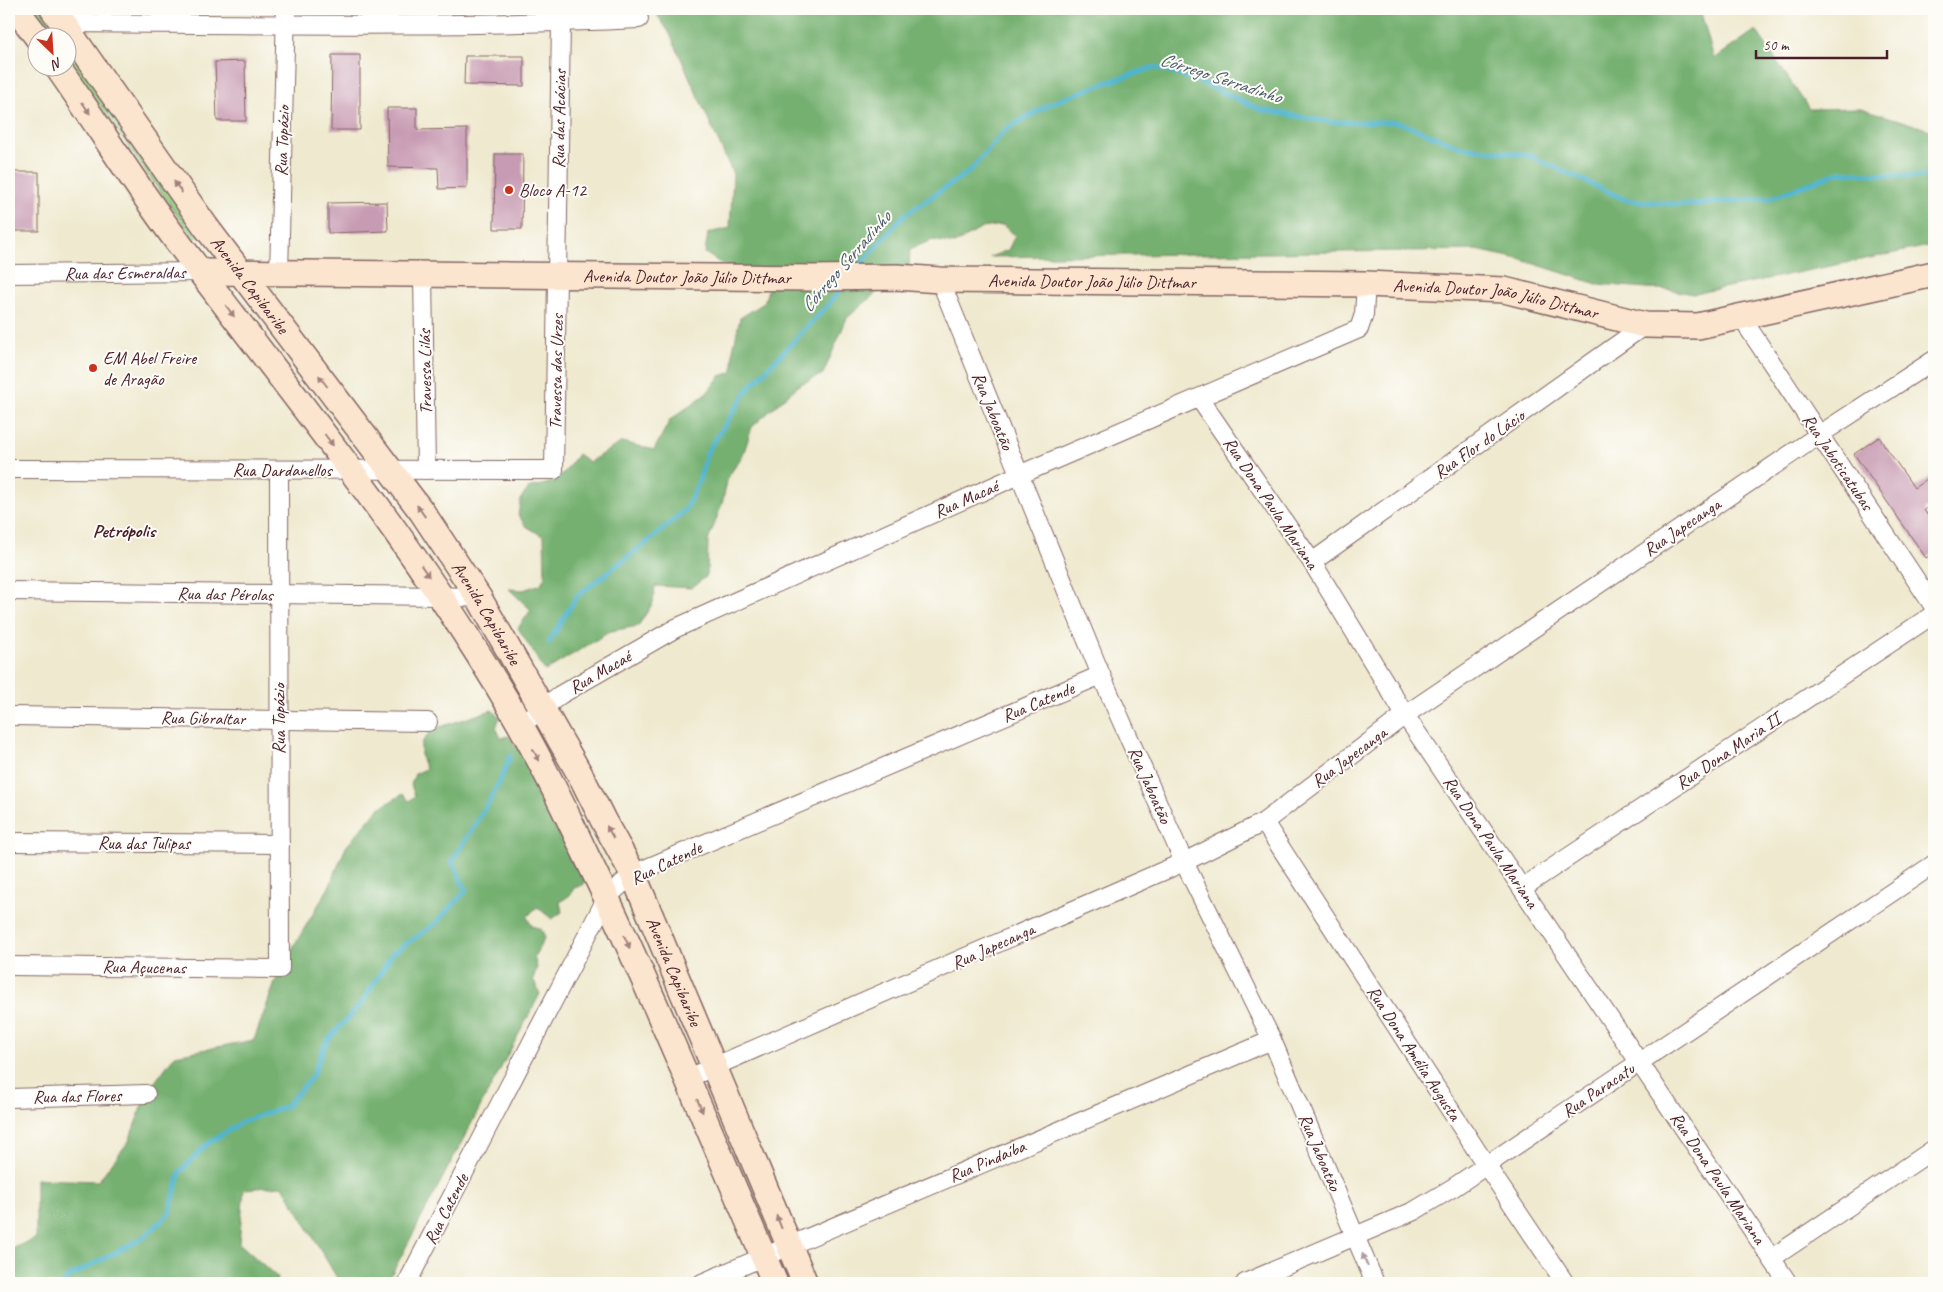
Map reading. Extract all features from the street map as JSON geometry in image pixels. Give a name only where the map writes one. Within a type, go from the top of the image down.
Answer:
[{"type":"main road","points":[[16,9],[30,28]]},
{"type":"main road","name":"Avenida Capibaribe","points":[[58,16],[206,227],[422,512],[479,598],[582,778],[603,820],[634,874],[805,1283]]},
{"type":"main road","name":"Avenida Capibaribe","points":[[65,78],[180,245],[351,470],[442,596],[521,725],[607,897],[688,1078],[775,1283]]},
{"type":"main road","name":"Rua das Esmeraldas","points":[[201,272],[241,273]]},
{"type":"main road","name":"Avenida Doutor João Júlio Dittmar","points":[[241,273],[897,277],[940,280],[1366,284],[1504,290],[1645,325],[1698,326],[1934,274]]},
{"type":"street","points":[[58,16],[286,17],[561,22],[635,14]]},
{"type":"street","name":"Rua Topázio","points":[[279,272],[286,17]]},
{"type":"street","name":"Rua das Acácias","points":[[557,275],[561,22]]},
{"type":"street","name":"Rua das Esmeraldas","points":[[9,274],[201,272]]},
{"type":"street","name":"Travessa Lilás","points":[[423,274],[426,470]]},
{"type":"street","name":"Travessa das Urzes","points":[[554,470],[557,275]]},
{"type":"street","name":"Rua Jaboatão","points":[[940,280],[1101,675],[1184,862],[1272,1040],[1375,1283]]},
{"type":"street","name":"Rua Macaé","points":[[521,725],[560,695],[676,628],[1019,475],[1359,329],[1364,314],[1366,284]]},
{"type":"street","name":"Rua Jaboticatubas","points":[[1741,317],[1934,606]]},
{"type":"street","name":"Rua Flor do Lácio","points":[[1312,562],[1645,325]]},
{"type":"street","name":"Rua Japecanga","points":[[688,1078],[1184,862],[1264,822],[1405,715],[1934,360]]},
{"type":"street","name":"Rua Dona Paula Mariana","points":[[1199,398],[1312,562],[1405,715],[1788,1283]]},
{"type":"street","name":"Rua Dardanellos","points":[[9,469],[554,470]]},
{"type":"street","name":"Rua Topázio","points":[[279,470],[280,968]]},
{"type":"street","name":"Rua das Pérolas","points":[[9,591],[479,598]]},
{"type":"street","name":"Rua Dona Maria II","points":[[1522,888],[1934,614]]},
{"type":"street","name":"Rua Catende","points":[[407,1283],[607,897],[634,874],[1101,675]]},
{"type":"street","name":"Rua Gibraltar","points":[[9,716],[428,722]]},
{"type":"street","name":"Rua Dona Amélia Augusta","points":[[1264,822],[1486,1165],[1565,1283]]},
{"type":"street","name":"Rua das Tulipas","points":[[9,842],[280,844]]},
{"type":"street","name":"Rua Paracatu","points":[[1245,1283],[1414,1210],[1486,1165],[1934,864]]},
{"type":"street","name":"Rua Açucenas","points":[[9,966],[280,968]]},
{"type":"street","name":"Rua Pindaíba","points":[[702,1283],[1272,1040]]},
{"type":"street","name":"Rua das Flores","points":[[9,1098],[146,1094]]},
{"type":"street","points":[[1772,1258],[1934,1149]]},
{"type":"green space","points":[[29,9],[44,9],[58,28],[44,28]]},
{"type":"green space","points":[[653,9],[1700,9],[1714,59],[1756,30],[1809,109],[1861,108],[1930,130],[1934,127],[1934,245],[1693,294],[1671,290],[1597,284],[1519,259],[1476,250],[990,257],[1008,250],[1015,236],[1003,225],[982,228],[954,244],[933,240],[910,249],[909,269],[889,288],[877,292],[847,318],[823,374],[799,385],[752,427],[743,455],[728,477],[722,504],[708,541],[707,576],[691,588],[655,586],[653,603],[638,626],[611,631],[545,671],[518,628],[531,610],[509,589],[523,590],[541,584],[545,576],[544,537],[526,526],[518,515],[521,498],[530,487],[548,483],[559,478],[578,454],[589,462],[622,442],[654,450],[670,420],[707,393],[720,376],[733,372],[733,350],[740,318],[764,303],[772,277],[725,266],[705,253],[708,233],[730,228],[733,174],[669,32]]},
{"type":"green space","points":[[78,55],[205,233],[194,239],[78,75]]},
{"type":"green space","points":[[492,710],[500,717],[496,728],[501,738],[509,736],[518,748],[581,865],[585,877],[583,885],[574,888],[570,895],[560,902],[562,912],[552,919],[537,907],[527,917],[532,926],[541,929],[545,937],[534,957],[537,967],[533,979],[540,994],[387,1283],[340,1283],[283,1186],[244,1189],[239,1243],[278,1278],[276,1283],[9,1283],[9,1250],[36,1238],[36,1179],[98,1181],[129,1141],[146,1094],[175,1055],[254,1040],[280,969],[329,887],[346,847],[378,809],[403,794],[409,801],[415,796],[411,785],[415,774],[426,769],[421,757],[421,744],[431,730]]},
{"type":"building","points":[[332,55],[360,55],[360,130],[331,130]]},
{"type":"building","points":[[465,56],[524,56],[524,86],[464,85]]},
{"type":"building","points":[[245,61],[246,121],[217,121],[215,62]]},
{"type":"building","points":[[387,108],[417,108],[417,130],[467,129],[467,188],[439,189],[438,168],[388,167]]},
{"type":"building","name":"Bloco A-12","points":[[495,154],[523,154],[522,229],[494,229]]},
{"type":"building","points":[[9,172],[39,172],[39,231],[11,231]]},
{"type":"building","points":[[387,202],[388,231],[328,233],[328,203]]},
{"type":"building","points":[[1879,437],[1914,488],[1934,474],[1934,504],[1924,510],[1934,525],[1934,553],[1926,558],[1854,454]]},
{"type":"waterway","name":"Córrego Serradinho","points":[[856,270],[903,216],[970,171],[1005,130],[1050,104],[1099,85],[1155,67],[1203,83],[1261,110],[1331,122],[1398,122],[1461,147],[1528,155],[1626,200],[1687,205],[1771,198],[1839,172],[1919,177],[1934,174]]},
{"type":"waterway","name":"Córrego Serradinho","points":[[549,642],[577,596],[655,536],[685,510],[699,481],[707,452],[749,388],[830,303],[843,286]]},
{"type":"waterway","name":"Córrego Serradinho","points":[[63,1283],[67,1278],[143,1238],[169,1214],[180,1172],[206,1145],[242,1122],[286,1106],[312,1077],[326,1042],[361,1004],[393,953],[434,925],[466,891],[452,861],[491,797],[510,756]]},
{"type":"place","name":"Bloco A-12","points":[[509,190]]},
{"type":"place","name":"EM Abel Freire de Aragão","points":[[93,368]]},
{"type":"district","name":"Petrópolis","points":[[124,530]]}]
